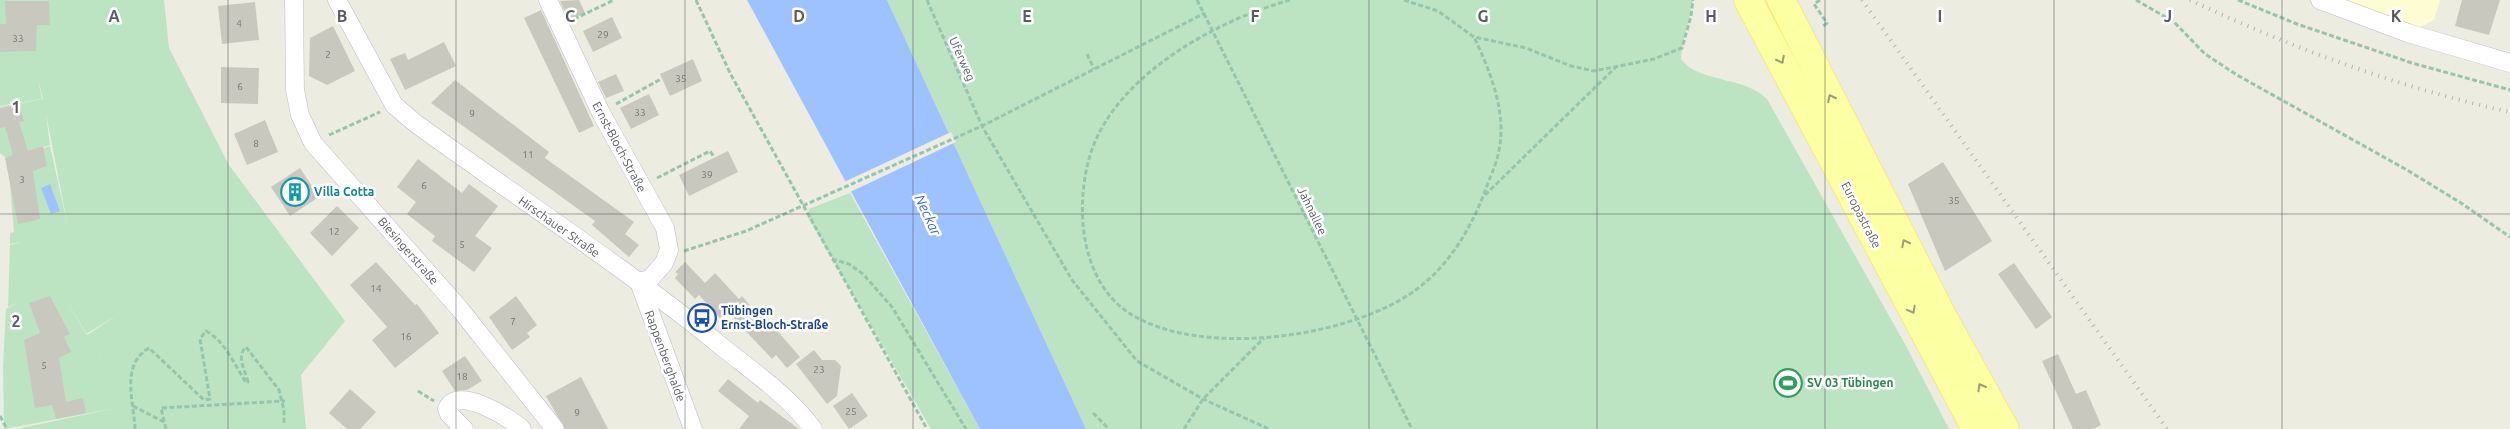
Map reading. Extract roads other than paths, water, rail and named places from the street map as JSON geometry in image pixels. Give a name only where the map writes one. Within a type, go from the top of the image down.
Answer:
[{"type":"main road","name":"Europastraße","points":[[1748,0],[1976,429]]},
{"type":"main road","points":[[1781,0],[1944,320],[2005,429]]},
{"type":"street","name":"Biesingerstraße","points":[[294,0],[295,90],[300,115],[313,143],[459,308],[555,429]]},
{"type":"street","name":"Hirschauer Straße","points":[[337,0],[394,105],[415,123],[639,282],[771,386],[806,419],[813,429]]},
{"type":"street","name":"Ernst-Bloch-Straße","points":[[548,0],[600,113],[665,228],[669,250],[659,272],[650,280],[639,282]]},
{"type":"street","points":[[2320,0],[2408,33],[2510,63]]},
{"type":"street","name":"Rappenberghalde","points":[[639,282],[693,429]]},
{"type":"street","points":[[464,429],[449,414],[447,409],[454,400],[472,401],[513,421],[522,429]]},
{"type":"water","name":"Neckar","points":[[747,0],[887,0],[1086,429],[980,429]]},
{"type":"water","points":[[50,184],[60,211],[51,214],[41,188]]},
{"type":"railway","points":[[1862,0],[2167,429]]},
{"type":"railway","points":[[2190,0],[2229,18],[2347,65],[2428,91],[2510,112]]},
{"type":"place","name":"Villa Cotta","points":[[295,192]]},
{"type":"place","name":"Tübingen Ernst-Bloch-Straße","points":[[702,318]]},
{"type":"place","name":"SV 03 Tübingen","points":[[1788,383]]}]
